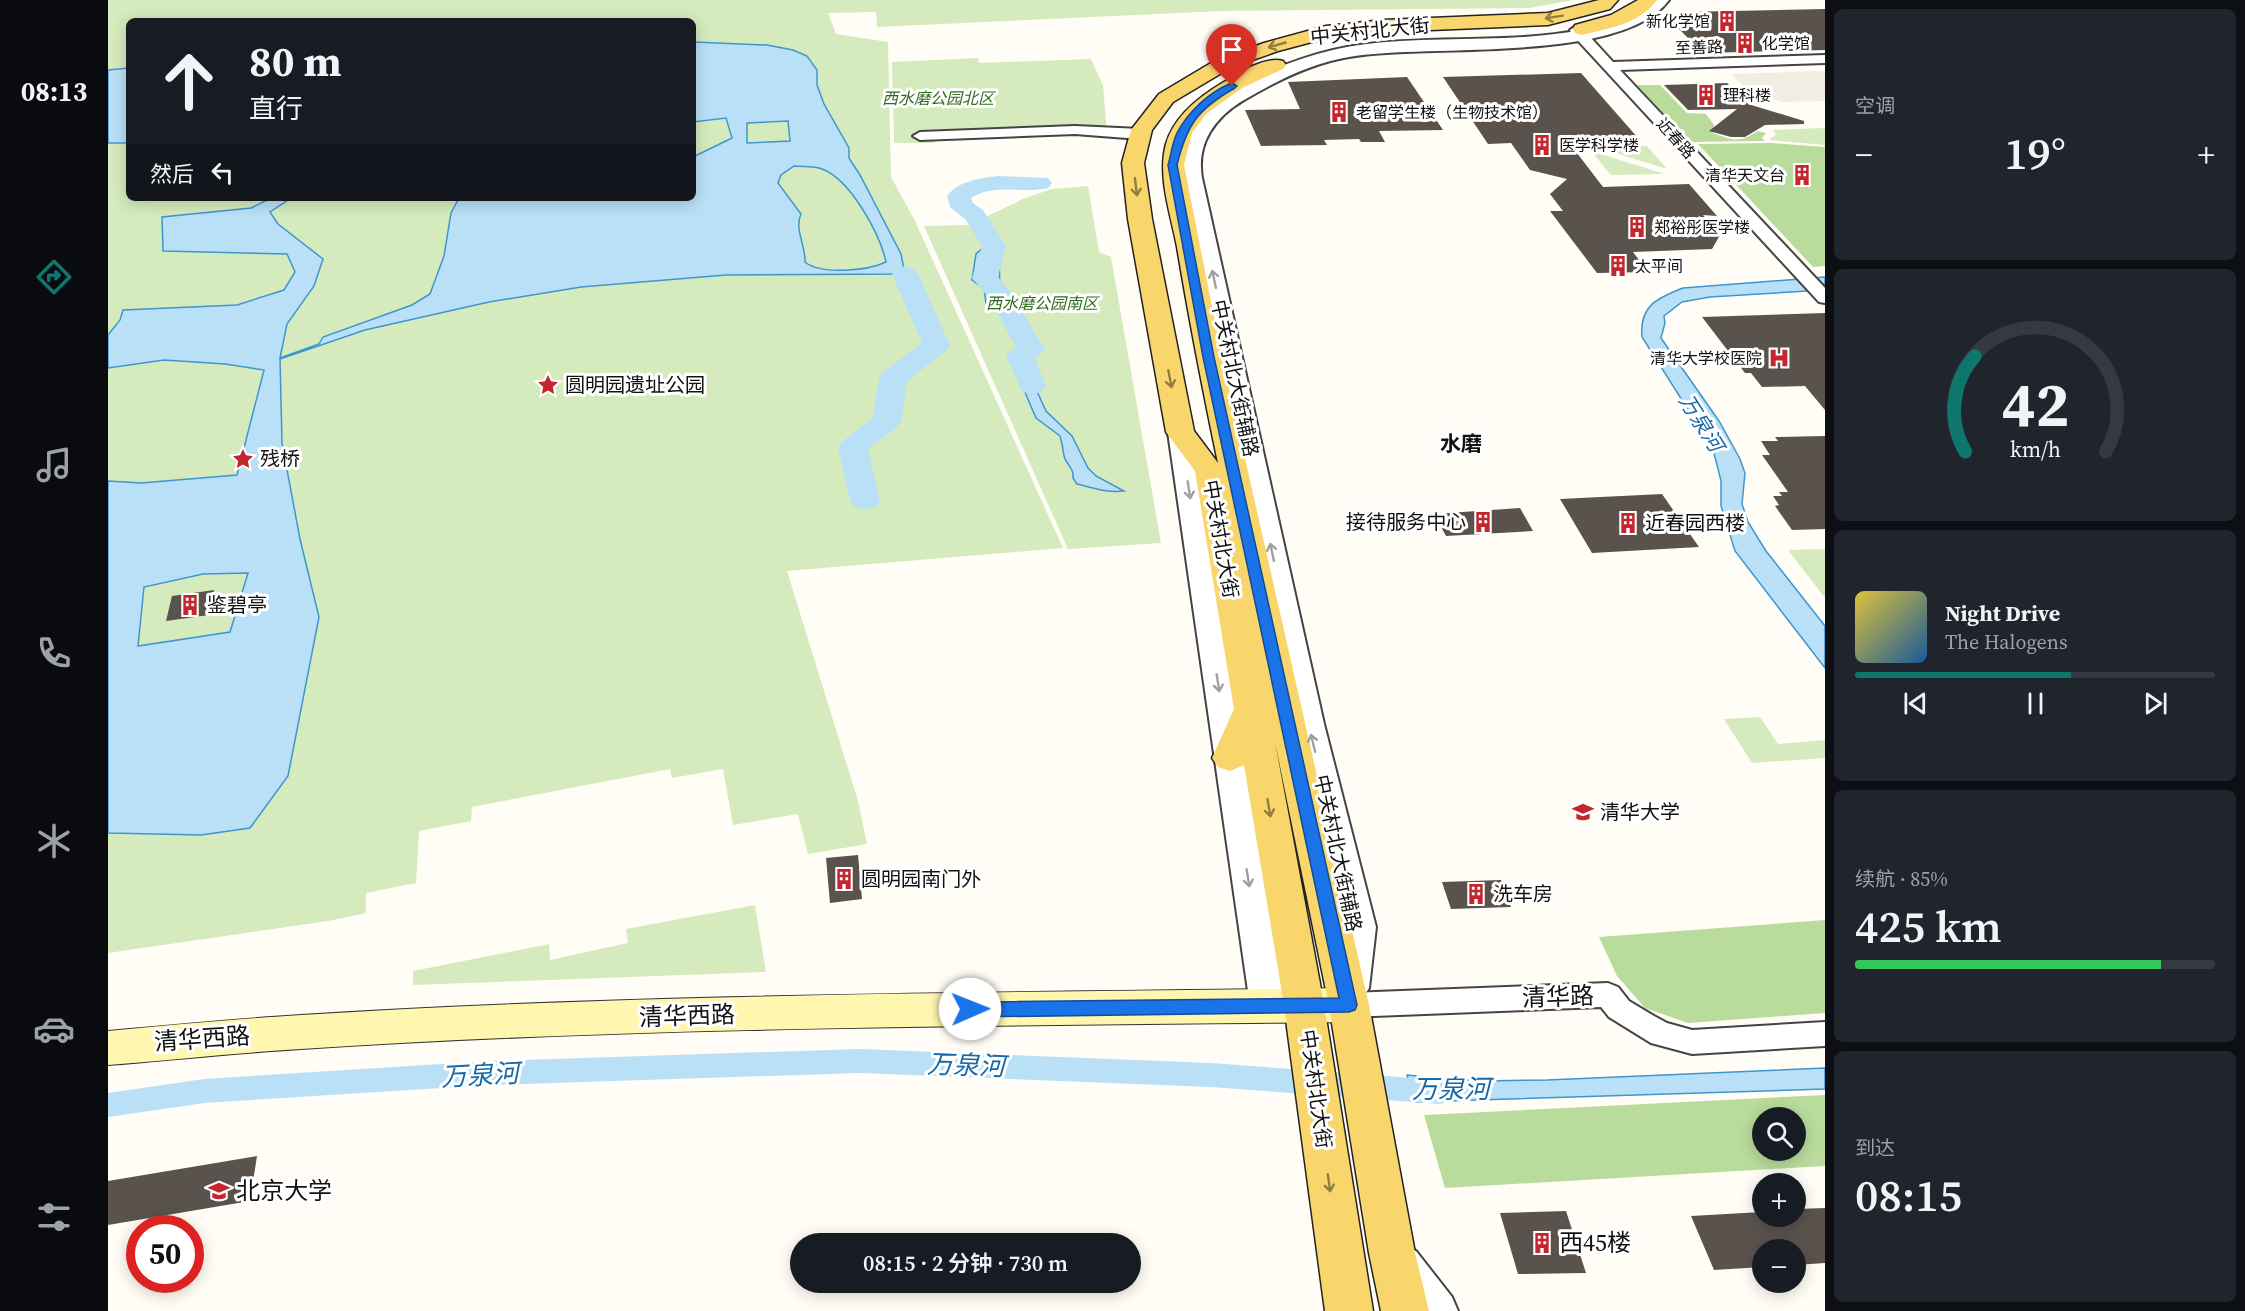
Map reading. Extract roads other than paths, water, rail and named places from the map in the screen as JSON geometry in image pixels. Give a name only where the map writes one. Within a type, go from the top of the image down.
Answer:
[{"type":"main road","name":"中关村北大街","points":[[1349,1311],[1311,1058],[1286,1005],[1251,709],[1209,471],[1180,432],[1140,219],[1133,163],[1141,133],[1166,98],[1189,82],[1223,64],[1271,46],[1326,32],[1383,26],[1548,19],[1578,13],[1609,0]]},
{"type":"main road","points":[[1579,33],[1618,21],[1642,7],[1648,0]]},
{"type":"main road","points":[[1230,758],[1251,709]]},
{"type":"main road","points":[[1349,1005],[1392,1253],[1406,1311]]},
{"type":"main road","name":"清华西路","points":[[108,1048],[300,1032],[440,1024],[810,1012],[1349,1005]]},
{"type":"street","name":"中关村北大街辅路","points":[[1349,1005],[1359,927],[1309,724],[1191,167],[1196,137],[1209,117],[1229,99],[1305,62],[1360,50],[1417,44],[1544,40],[1628,24],[1655,8],[1661,0]]},
{"type":"street","name":"近春路","points":[[1579,33],[1824,297]]},
{"type":"street","name":"至善路","points":[[1611,66],[1825,59]]},
{"type":"street","points":[[920,136],[1075,130],[1141,133]]},
{"type":"street","points":[[1180,432],[1230,758],[1286,1005]]},
{"type":"street","name":"清华路","points":[[1349,1005],[1608,995],[1619,1009],[1644,1025],[1661,1034],[1692,1042],[1825,1034]]},
{"type":"street","points":[[1392,1253],[1437,1311]]},
{"type":"water","points":[[696,42],[767,45],[793,50],[807,56],[817,70],[817,85],[824,104],[849,148],[849,158],[901,254],[905,274],[726,275],[581,287],[489,302],[365,330],[280,359],[282,443],[300,539],[319,617],[288,776],[250,828],[201,835],[108,833],[108,481],[141,483],[237,475],[264,370],[225,364],[164,360],[108,368],[108,335],[120,320],[123,310],[237,305],[284,290],[295,272],[287,254],[163,251],[162,217],[251,208],[265,201],[286,201],[270,212],[278,224],[323,259],[314,286],[287,324],[280,358],[319,344],[323,337],[412,305],[430,294],[444,256],[451,213],[457,201],[696,201],[696,156],[732,138],[726,118],[696,122]],"holes":[[[788,121],[790,141],[747,143],[747,123]],[[794,166],[822,169],[843,184],[853,195],[870,223],[886,262],[868,268],[844,270],[822,269],[805,262],[799,232],[801,214],[778,183],[781,175]],[[248,573],[230,632],[138,646],[144,587],[203,574]]]},
{"type":"water","points":[[126,68],[126,143],[108,143],[108,70]]},
{"type":"water","points":[[988,229],[999,246],[1000,300],[1012,308],[1032,352],[1024,358],[1025,365],[1046,411],[1072,436],[1088,468],[1096,476],[1124,491],[1106,491],[1077,484],[1065,459],[1060,436],[1036,418],[1010,357],[1020,346],[1010,321],[986,303],[984,289],[972,280],[976,254],[985,246],[982,231]]},
{"type":"water","points":[[1825,277],[1825,290],[1710,297],[1682,302],[1664,316],[1665,323],[1661,338],[1719,421],[1740,459],[1745,473],[1742,504],[1748,522],[1766,551],[1825,626],[1825,668],[1735,551],[1721,506],[1721,481],[1713,449],[1642,337],[1642,326],[1643,318],[1652,305],[1683,288]]},
{"type":"water","points":[[1825,1068],[1825,1089],[1414,1102],[1407,1075],[1481,1081],[1547,1080]]},
{"type":"waterway","points":[[1032,386],[1020,355],[1031,350],[1000,295],[985,278],[994,246],[975,215],[962,207],[959,196],[987,184],[1040,183]]},
{"type":"waterway","points":[[865,500],[853,447],[887,421],[893,378],[936,345],[905,274]]},
{"type":"waterway","name":"万泉河","points":[[108,1105],[204,1091],[489,1073],[860,1061],[1211,1075],[1440,1092]]},
{"type":"place","name":"新化学馆","points":[[1727,21]]},
{"type":"place","name":"化学馆","points":[[1745,43]]},
{"type":"place","name":"理科楼","points":[[1706,95]]},
{"type":"place","name":"老留学生楼（生物技术馆）","points":[[1339,112]]},
{"type":"place","name":"医学科学楼","points":[[1542,145]]},
{"type":"place","name":"清华天文台","points":[[1802,175]]},
{"type":"place","name":"郑裕彤医学楼","points":[[1637,227]]},
{"type":"place","name":"太平间","points":[[1618,266]]},
{"type":"place","name":"清华大学校医院","points":[[1779,358]]},
{"type":"place","name":"圆明园遗址公园","points":[[548,385]]},
{"type":"place","name":"残桥","points":[[243,459]]},
{"type":"place","name":"接待服务中心","points":[[1483,522]]},
{"type":"place","name":"近春园西楼","points":[[1628,523]]},
{"type":"place","name":"鉴碧亭","points":[[190,605]]},
{"type":"place","name":"清华大学","points":[[1583,812]]},
{"type":"place","name":"圆明园南门外","points":[[844,879]]},
{"type":"place","name":"洗车房","points":[[1476,894]]},
{"type":"place","name":"北京大学","points":[[219,1191]]},
{"type":"place","name":"西45楼","points":[[1542,1243]]},
{"type":"district","name":"水磨","points":[[1461,444]]},
{"type":"park label","name":"西水磨公园北区","points":[[938,98]]},
{"type":"park label","name":"西水磨公园南区","points":[[1042,303]]}]
